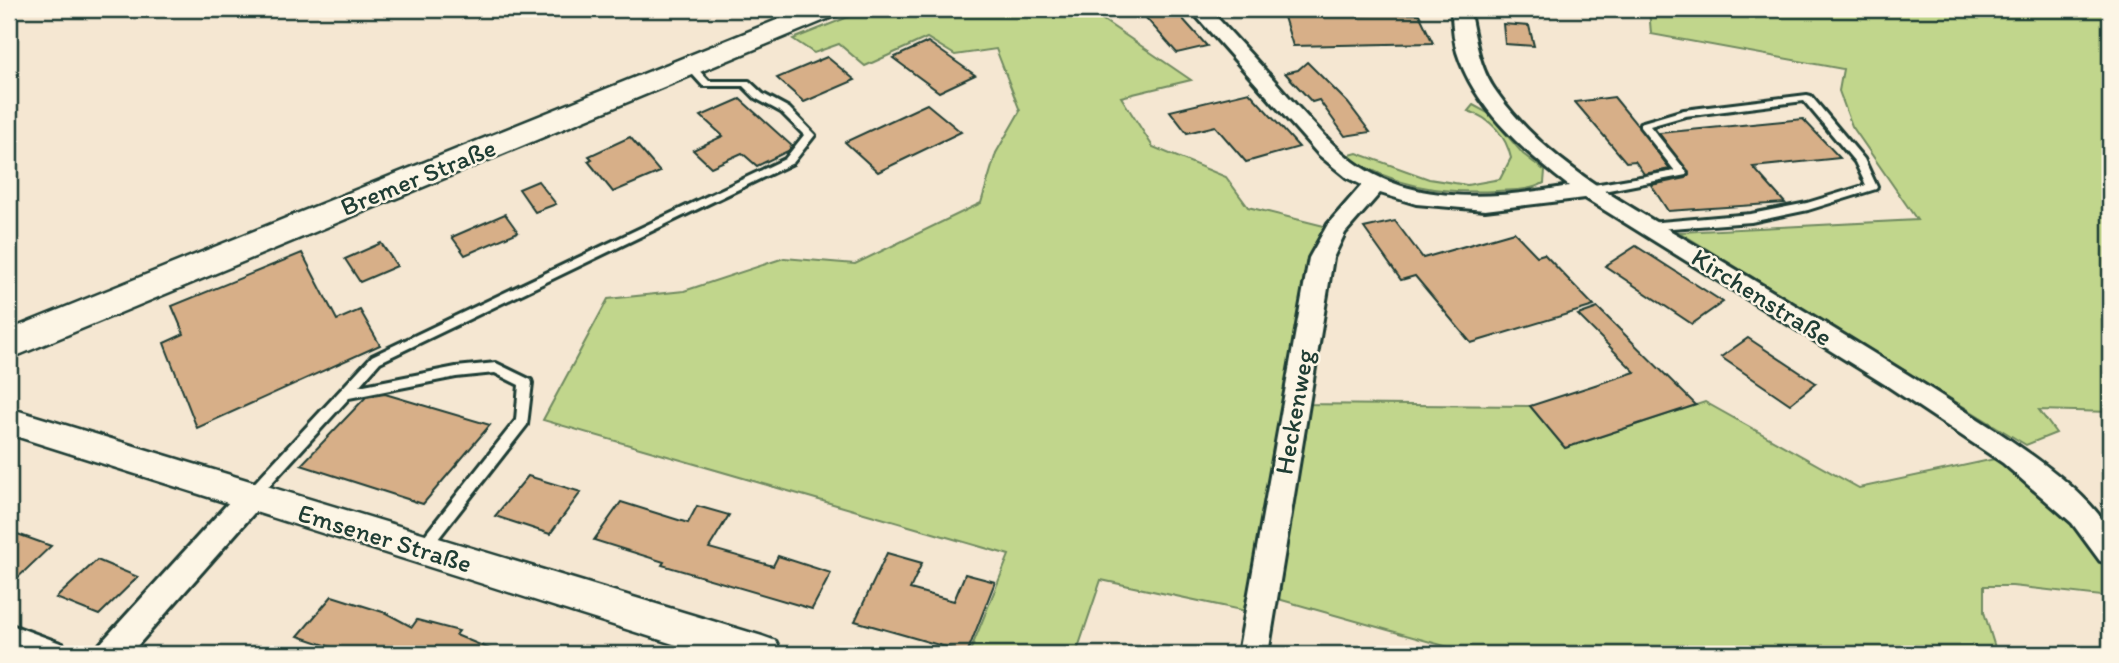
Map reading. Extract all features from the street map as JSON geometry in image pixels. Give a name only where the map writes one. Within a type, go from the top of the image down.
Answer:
[{"type":"main road","name":"Bremer Straße","points":[[9,345],[827,9]]},
{"type":"street","points":[[1199,9],[1326,150],[1343,167],[1374,186],[1405,197],[1442,201],[1535,200],[1588,190]]},
{"type":"street","name":"Kirchenstraße","points":[[1460,9],[1467,51],[1481,85],[1502,113],[1532,143],[1588,190],[1895,378],[2012,455],[2082,516],[2110,552]]},
{"type":"street","name":"Heckenweg","points":[[1253,654],[1321,258],[1336,229],[1374,186]]},
{"type":"street","name":"Emsener Straße","points":[[9,421],[762,654]]},
{"type":"street","points":[[111,654],[251,497]]},
{"type":"street","points":[[9,638],[52,654]]},
{"type":"lane","points":[[251,497],[376,359],[789,161],[810,135],[785,110],[759,96],[746,83],[706,84],[689,65]]},
{"type":"lane","points":[[1588,190],[1682,173],[1644,125],[1684,113],[1807,99],[1860,161],[1872,187],[1808,206],[1751,218],[1649,227]]},
{"type":"lane","points":[[345,394],[456,372],[496,368],[526,383],[522,421],[422,550]]},
{"type":"green space","points":[[868,9],[1087,9],[1191,80],[1121,97],[1153,147],[1226,177],[1248,207],[1336,229],[1296,404],[1530,406],[1565,448],[1705,402],[1859,488],[2013,455],[2110,552],[2110,597],[2012,586],[1984,586],[1984,612],[1997,654],[1473,654],[1264,595],[1260,614],[1101,580],[1076,654],[969,654],[1009,555],[543,420],[608,299],[684,291],[784,258],[855,264],[981,203],[996,153],[1020,111],[996,49],[955,55],[927,38],[865,66],[839,44],[814,53],[793,39]]},
{"type":"green space","points":[[1649,9],[2110,9],[2110,412],[2039,410],[2056,433],[2026,445],[1679,232],[1917,220],[1852,126],[1839,91],[1843,69],[1651,34]]},
{"type":"green space","points":[[1473,105],[1488,113],[1523,154],[1545,171],[1544,183],[1515,190],[1476,192],[1437,189],[1383,175],[1346,156],[1357,153],[1429,179],[1467,185],[1500,179],[1511,158],[1509,150],[1490,123],[1468,111]]},
{"type":"building","points":[[1138,9],[1174,9],[1207,46],[1177,53]]},
{"type":"building","points":[[1419,14],[1433,43],[1293,46],[1284,17]]},
{"type":"building","points":[[1503,24],[1529,26],[1534,46],[1505,44]]},
{"type":"building","points":[[928,42],[975,75],[939,92],[893,58]]},
{"type":"building","points":[[827,57],[855,80],[804,102],[777,78]]},
{"type":"building","points":[[1307,62],[1348,103],[1370,132],[1345,136],[1319,100],[1312,102],[1285,73],[1298,70]]},
{"type":"building","points":[[1249,92],[1299,147],[1246,162],[1215,126],[1187,133],[1170,111]]},
{"type":"building","points":[[1614,97],[1670,169],[1644,174],[1635,161],[1626,162],[1575,102]]},
{"type":"building","points":[[740,99],[792,146],[788,151],[757,166],[742,153],[711,167],[693,150],[723,136],[701,116]]},
{"type":"building","points":[[927,104],[961,132],[878,172],[845,142]]},
{"type":"building","points":[[1803,119],[1840,158],[1753,167],[1785,203],[1668,211],[1651,185],[1686,178],[1689,174],[1659,133]]},
{"type":"building","points":[[630,137],[660,172],[613,192],[588,161],[592,159],[589,156]]},
{"type":"building","points":[[538,181],[556,204],[535,212],[519,189]]},
{"type":"building","points":[[505,214],[518,232],[465,255],[452,237]]},
{"type":"building","points":[[1395,221],[1423,258],[1514,232],[1537,256],[1544,254],[1594,306],[1471,343],[1415,276],[1401,280],[1364,228]]},
{"type":"building","points":[[381,243],[397,266],[360,282],[345,259]]},
{"type":"building","points":[[1636,246],[1723,302],[1692,324],[1605,266]]},
{"type":"building","points":[[302,253],[337,320],[360,310],[380,345],[197,428],[164,343],[184,334],[172,306]]},
{"type":"building","points":[[1598,308],[1696,405],[1565,448],[1530,406],[1635,372],[1578,315]]},
{"type":"building","points":[[1748,338],[1816,383],[1790,404],[1721,357]]},
{"type":"building","points":[[385,394],[490,425],[423,504],[301,465],[366,397]]},
{"type":"building","points":[[528,476],[581,492],[550,534],[495,516]]},
{"type":"building","points":[[621,502],[688,523],[697,506],[729,515],[709,548],[773,566],[778,556],[831,573],[812,609],[662,565],[664,562],[594,540]]},
{"type":"building","points":[[9,531],[51,546],[9,586]]},
{"type":"building","points":[[887,553],[922,563],[910,589],[954,601],[965,574],[995,582],[967,653],[855,621]]},
{"type":"building","points":[[97,560],[138,577],[99,615],[56,598]]},
{"type":"building","points":[[332,596],[386,613],[412,627],[417,620],[459,631],[456,635],[502,654],[352,654],[298,636]]}]
